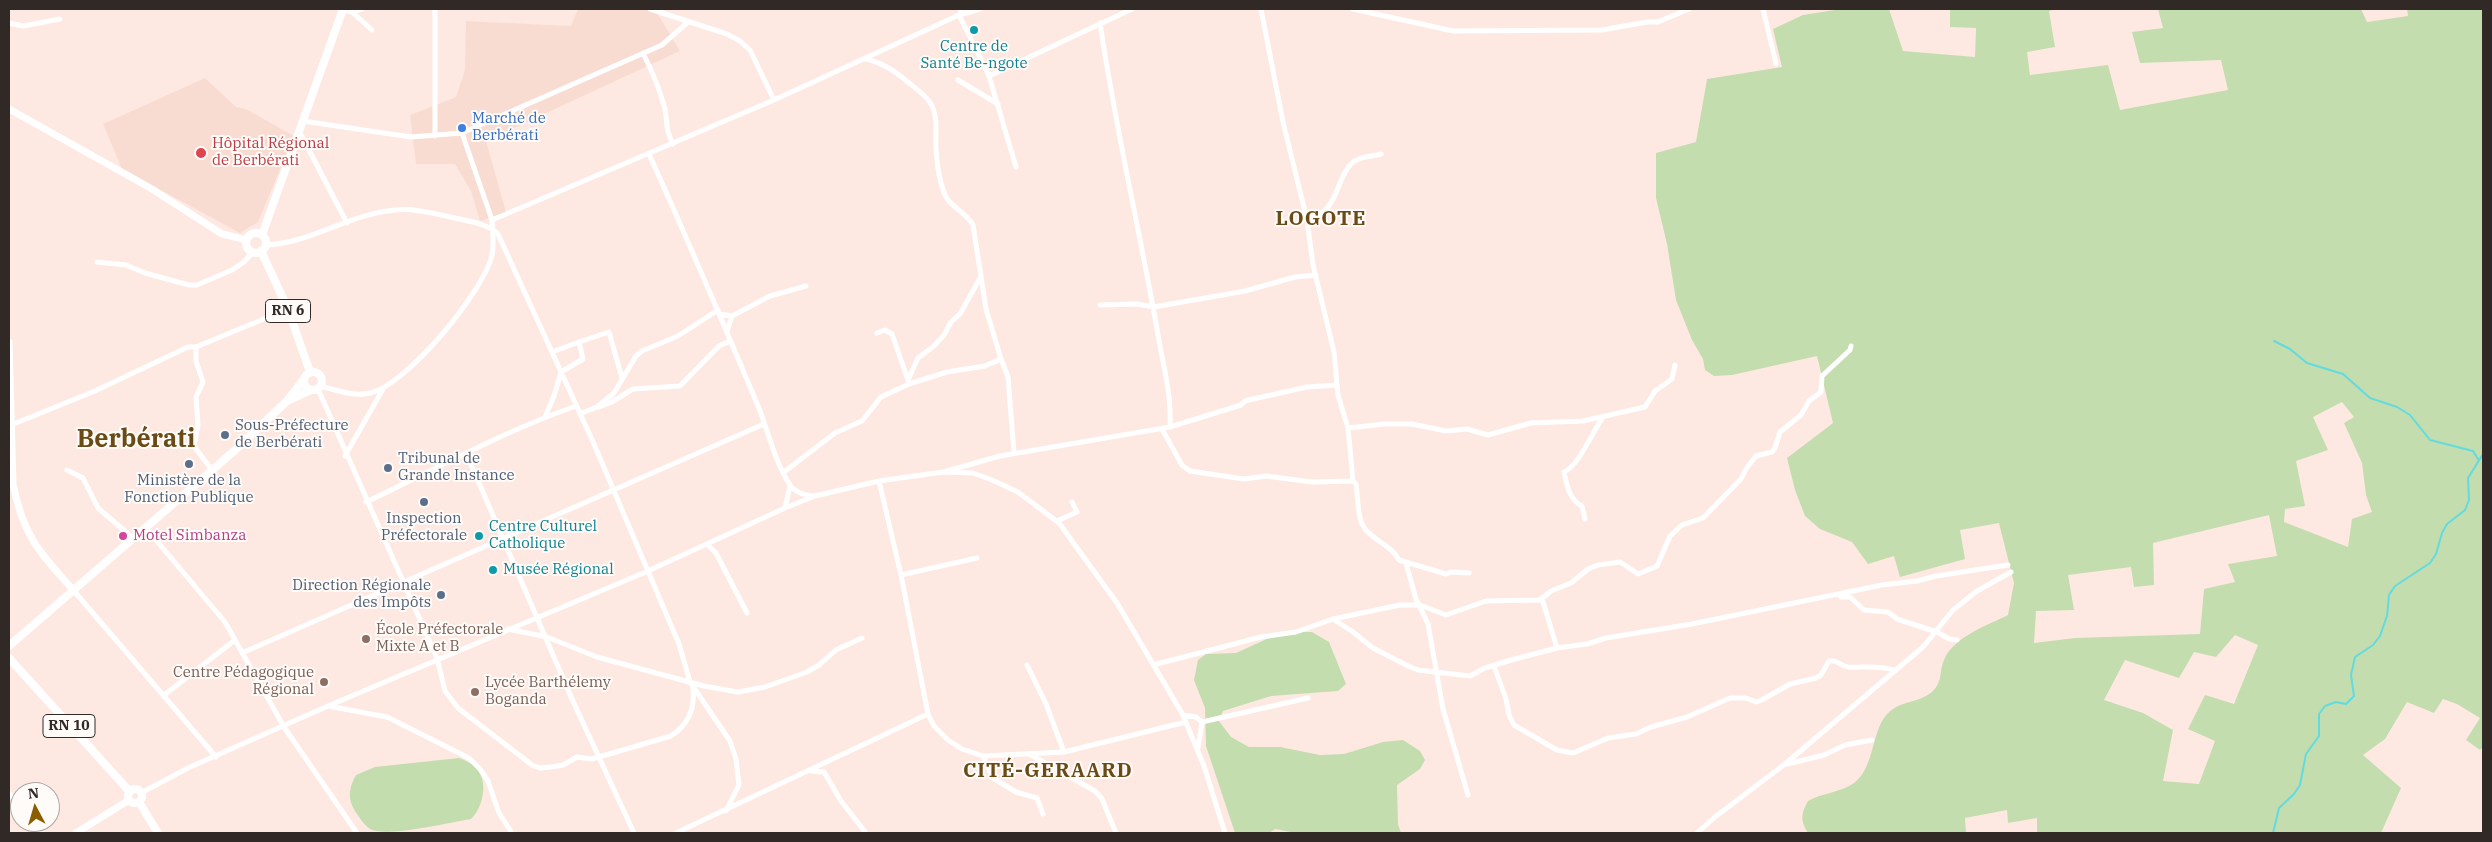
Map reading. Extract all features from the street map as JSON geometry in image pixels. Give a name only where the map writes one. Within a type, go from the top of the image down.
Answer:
[{"type":"main road","points":[[247,240],[253,234],[262,235],[343,9]]},
{"type":"main road","name":"RN 6","points":[[262,235],[260,250],[288,309],[310,372],[320,374],[322,379],[317,388]]},
{"type":"main road","name":"RN 6","points":[[247,240],[247,246],[260,250]]},
{"type":"main road","points":[[9,646],[212,470],[287,401],[310,372]]},
{"type":"main road","points":[[304,378],[304,385],[317,388]]},
{"type":"main road","points":[[287,401],[317,388]]},
{"type":"main road","name":"RN 10","points":[[9,658],[129,796]]},
{"type":"main road","points":[[134,789],[141,793],[142,798],[139,802],[133,803],[129,796],[134,789]]},
{"type":"main road","points":[[139,802],[158,833]]},
{"type":"street","points":[[343,9],[352,12],[372,30]]},
{"type":"street","points":[[352,12],[362,9]]},
{"type":"street","points":[[435,136],[436,9]]},
{"type":"street","points":[[650,9],[687,23],[727,34],[740,41],[750,50],[774,100]]},
{"type":"street","points":[[959,15],[962,9]]},
{"type":"street","points":[[492,220],[774,100],[959,15],[980,9]]},
{"type":"street","points":[[989,76],[1132,9]]},
{"type":"street","points":[[1261,9],[1283,122],[1307,220],[1316,275],[1334,352],[1338,385],[1348,428],[1353,481],[1356,484],[1362,523],[1371,535],[1395,553],[1399,560],[1446,574],[1451,572],[1469,573]]},
{"type":"street","points":[[1353,9],[1452,31],[1602,30],[1647,22],[1658,22],[1689,9]]},
{"type":"street","points":[[1763,9],[1776,64]]},
{"type":"street","points":[[959,15],[989,76],[1016,166]]},
{"type":"street","points":[[9,23],[23,26],[60,19]]},
{"type":"street","points":[[303,121],[387,135],[411,137],[462,133],[662,44],[687,23]]},
{"type":"street","points":[[1100,23],[1109,86],[1120,127],[1136,226],[1154,307],[1168,386],[1171,409],[1170,427]]},
{"type":"street","points":[[643,53],[654,74],[665,108],[666,129],[673,144]]},
{"type":"street","points":[[866,59],[880,62],[899,75],[928,99],[932,105],[935,118],[937,160],[945,196],[950,203],[969,216],[973,225],[986,309],[1008,377],[1014,453]]},
{"type":"street","points":[[958,80],[998,104]]},
{"type":"street","points":[[9,109],[152,189],[222,234],[234,239],[247,240]]},
{"type":"street","points":[[299,131],[347,223]]},
{"type":"street","points":[[317,388],[362,395],[383,388],[415,363],[474,295],[492,254],[492,220],[462,133]]},
{"type":"street","points":[[649,154],[759,406],[764,424],[790,486],[803,495],[815,496]]},
{"type":"street","points":[[1307,220],[1325,210],[1332,202],[1340,181],[1352,163],[1362,158],[1381,154]]},
{"type":"street","points":[[97,262],[126,265],[145,273],[189,285],[198,285],[232,270],[260,250],[298,241],[365,215],[397,209],[427,212],[492,229],[502,242],[614,491],[679,644],[690,682],[724,732],[736,759],[738,790],[726,811]]},
{"type":"street","points":[[1100,305],[1137,304],[1154,307],[1245,291],[1295,277],[1316,275]]},
{"type":"street","points":[[908,382],[918,358],[934,346],[944,335],[951,322],[960,314],[981,277]]},
{"type":"street","points":[[727,331],[732,316],[770,296],[806,286]]},
{"type":"street","points":[[11,425],[103,387],[188,347],[196,348],[288,309]]},
{"type":"street","points":[[597,407],[614,393],[622,378],[642,351],[678,336],[719,312],[732,316]]},
{"type":"street","points":[[877,333],[885,330],[892,334],[908,382]]},
{"type":"street","points":[[552,352],[609,332],[622,378]]},
{"type":"street","points":[[580,414],[612,402],[633,389],[680,386],[703,360],[719,346],[730,340]]},
{"type":"street","points":[[9,342],[13,484],[21,516],[37,549],[216,757]]},
{"type":"street","points":[[545,417],[561,372],[582,359],[579,342]]},
{"type":"street","points":[[1152,665],[1260,637],[1296,632],[1333,619],[1400,605],[1420,605],[1446,615],[1486,600],[1540,600],[1551,591],[1571,583],[1588,569],[1598,565],[1620,562],[1638,574],[1657,566],[1670,536],[1682,525],[1703,518],[1741,479],[1756,456],[1772,452],[1780,432],[1801,415],[1810,401],[1821,392],[1822,376],[1850,350],[1851,346]]},
{"type":"street","points":[[196,348],[196,361],[203,382],[196,397],[198,425],[194,446],[212,470]]},
{"type":"street","points":[[784,472],[835,433],[862,421],[881,397],[908,382],[947,372],[985,366],[1001,360]]},
{"type":"street","points":[[1348,428],[1384,424],[1412,424],[1446,431],[1467,429],[1488,435],[1531,424],[1583,421],[1645,407],[1655,391],[1672,379],[1675,365]]},
{"type":"street","points":[[141,793],[328,706],[437,658],[648,571],[815,496],[879,481],[943,472],[1014,453],[1162,429],[1241,406],[1245,401],[1307,387],[1338,385]]},
{"type":"street","points":[[317,388],[366,502],[437,658],[445,691],[458,708],[532,765],[540,768],[563,765],[577,757],[592,759],[662,739],[678,731],[690,715],[694,705],[693,688]]},
{"type":"street","points":[[346,456],[383,388]]},
{"type":"street","points":[[366,502],[467,455],[517,428],[576,406]]},
{"type":"street","points":[[1585,519],[1582,506],[1576,503],[1570,494],[1564,472],[1570,470],[1576,463],[1602,416]]},
{"type":"street","points":[[242,653],[764,424]]},
{"type":"street","points":[[1162,429],[1182,465],[1190,471],[1244,479],[1266,476],[1312,482],[1353,481]]},
{"type":"street","points":[[467,455],[598,757],[634,833]]},
{"type":"street","points":[[68,470],[82,478],[98,508],[133,538]]},
{"type":"street","points":[[943,472],[973,473],[992,480],[1018,492],[1057,521],[1118,602],[1152,665],[1183,715],[1198,751],[1225,833]]},
{"type":"street","points":[[879,481],[901,575],[900,583],[928,714],[934,726],[948,740],[962,749],[983,756],[1064,752],[1186,722]]},
{"type":"street","points":[[786,508],[790,486]]},
{"type":"street","points":[[1057,521],[1077,512],[1072,502]]},
{"type":"street","points":[[145,527],[225,622],[284,727],[357,833]]},
{"type":"street","points":[[708,545],[716,553],[746,613]]},
{"type":"street","points":[[901,575],[977,558]]},
{"type":"street","points":[[1406,563],[1428,624],[1443,709],[1468,794]]},
{"type":"street","points":[[1333,619],[1373,648],[1408,666],[1470,676],[1494,666],[1557,648],[1839,595],[1882,585],[1917,582],[1936,576],[2008,565]]},
{"type":"street","points":[[1697,833],[1715,816],[1785,764],[1923,647],[1937,632],[1952,610],[1977,591],[2011,572]]},
{"type":"street","points":[[1839,595],[1850,597],[1864,610],[1888,612],[1897,619],[1937,632],[1949,639],[1958,640]]},
{"type":"street","points":[[1540,600],[1547,609],[1557,648]]},
{"type":"street","points":[[508,629],[547,637],[598,657],[730,691],[760,688],[806,672],[819,665],[836,650],[862,638]]},
{"type":"street","points":[[164,696],[235,640]]},
{"type":"street","points":[[1494,666],[1514,724],[1557,750],[1568,753],[1578,751],[1608,738],[1636,734],[1651,727],[1687,717],[1730,698],[1746,698],[1756,702],[1762,700],[1790,684],[1816,678],[1821,675],[1829,661],[1834,660],[1848,667],[1880,666],[1894,670]]},
{"type":"street","points":[[1027,665],[1046,704],[1064,752]]},
{"type":"street","points":[[1202,722],[1308,698]]},
{"type":"street","points":[[328,706],[388,716],[469,758],[480,768],[488,781],[499,814],[512,833]]},
{"type":"street","points":[[676,833],[928,714]]},
{"type":"street","points":[[1183,715],[1196,717],[1202,722]]},
{"type":"street","points":[[1198,751],[1202,722]]},
{"type":"street","points":[[1785,764],[1824,755],[1845,745],[1872,740]]},
{"type":"street","points":[[1030,754],[1095,791],[1102,798],[1116,833]]},
{"type":"street","points":[[983,756],[993,778],[1016,792],[1037,798],[1043,814]]},
{"type":"street","points":[[810,771],[824,772],[841,802],[866,833]]},
{"type":"street","points":[[76,833],[129,796]]},
{"type":"shaded area","name":"Marché de Berbérati","points":[[578,9],[648,9],[656,11],[680,51],[486,141],[506,212],[480,221],[471,191],[455,164],[416,164],[410,115],[456,97],[465,70],[466,21],[571,26]]},
{"type":"shaded area","name":"Hôpital Régional de Berbérati","points":[[205,78],[236,107],[246,109],[294,136],[258,222],[240,233],[122,169],[103,124]]},
{"type":"green space","points":[[1841,9],[1889,9],[1903,51],[1975,57],[1976,28],[1950,27],[1950,9],[2056,9],[2049,11],[2055,47],[2027,52],[2030,75],[2108,65],[2120,110],[2228,90],[2221,60],[2140,63],[2132,32],[2163,28],[2158,9],[2361,9],[2367,22],[2408,16],[2407,9],[2483,9],[2483,747],[2480,750],[2466,740],[2480,718],[2457,704],[2443,699],[2434,713],[2407,702],[2385,739],[2363,755],[2401,788],[2381,833],[2037,833],[2037,818],[2008,823],[2007,810],[1965,818],[1966,833],[1808,833],[1802,817],[1808,801],[1849,786],[1860,777],[1865,770],[1882,721],[1893,709],[1927,696],[1933,691],[1940,680],[1944,660],[1963,638],[2008,615],[2014,583],[1999,523],[1960,530],[1965,559],[1900,577],[1894,556],[1868,564],[1852,542],[1820,529],[1805,516],[1795,490],[1787,458],[1833,423],[1817,356],[1732,375],[1714,376],[1705,370],[1703,359],[1692,340],[1676,300],[1667,244],[1656,198],[1656,153],[1696,142],[1707,79],[1782,67],[1773,29],[1803,15]],"holes":[[[2342,402],[2354,417],[2344,423],[2362,463],[2366,495],[2372,512],[2352,519],[2348,547],[2284,522],[2285,509],[2305,506],[2296,461],[2328,450],[2313,417]],[[2269,515],[2277,556],[2228,564],[2235,582],[2204,589],[2200,634],[2075,638],[2034,643],[2036,611],[2074,610],[2068,575],[2131,567],[2134,587],[2154,585],[2153,543]],[[2235,635],[2258,645],[2234,704],[2205,695],[2188,729],[2215,741],[2199,784],[2163,781],[2173,730],[2143,713],[2104,700],[2125,660],[2179,678],[2194,652],[2216,657]]]},
{"type":"green space","points":[[1282,632],[1312,632],[1329,642],[1346,684],[1338,691],[1271,696],[1223,711],[1219,721],[1231,737],[1249,747],[1280,747],[1320,755],[1344,754],[1383,742],[1403,740],[1420,751],[1425,760],[1420,769],[1397,785],[1398,824],[1401,833],[1296,833],[1275,829],[1269,833],[1235,833],[1206,746],[1205,708],[1194,680],[1198,660],[1206,654],[1236,653]]},
{"type":"green space","points":[[459,758],[474,766],[480,773],[482,780],[483,794],[479,808],[471,819],[404,831],[378,831],[370,829],[352,806],[350,793],[356,775],[375,767]]},
{"type":"waterway","points":[[2274,341],[2290,349],[2307,363],[2343,374],[2370,398],[2397,407],[2410,415],[2430,440],[2473,451],[2478,459]]},
{"type":"waterway","points":[[2273,833],[2279,808],[2294,794],[2300,785],[2306,754],[2319,736],[2319,714],[2325,706],[2336,702],[2346,704],[2354,696],[2351,675],[2355,657],[2373,645],[2380,636],[2387,616],[2389,595],[2395,586],[2430,563],[2436,554],[2442,533],[2447,524],[2465,510],[2469,500],[2468,478],[2483,454]]},
{"type":"place","name":"Centre de Santé Be-ngote","points":[[974,30]]},
{"type":"place","name":"Marché de Berbérati","points":[[462,128]]},
{"type":"place","name":"Hôpital Régional de Berbérati","points":[[201,153]]},
{"type":"place","name":"Sous-Préfecture de Berbérati","points":[[225,435]]},
{"type":"place","name":"Ministère de la Fonction Publique","points":[[189,464]]},
{"type":"place","name":"Tribunal de Grande Instance","points":[[388,468]]},
{"type":"place","name":"Inspection Préfectorale","points":[[424,502]]},
{"type":"place","name":"Motel Simbanza","points":[[123,536]]},
{"type":"place","name":"Centre Culturel Catholique","points":[[479,536]]},
{"type":"place","name":"Musée Régional","points":[[493,570]]},
{"type":"place","name":"Direction Régionale des Impôts","points":[[441,595]]},
{"type":"place","name":"École Préfectorale Mixte A et B","points":[[366,639]]},
{"type":"place","name":"Centre Pédagogique Régional","points":[[324,682]]},
{"type":"place","name":"Lycée Barthélemy Boganda","points":[[475,692]]},
{"type":"district","name":"LOGOTE","points":[[1321,219]]},
{"type":"district","name":"Berbérati","points":[[136,440]]},
{"type":"district","name":"CITÉ-GERAARD","points":[[1048,771]]}]
